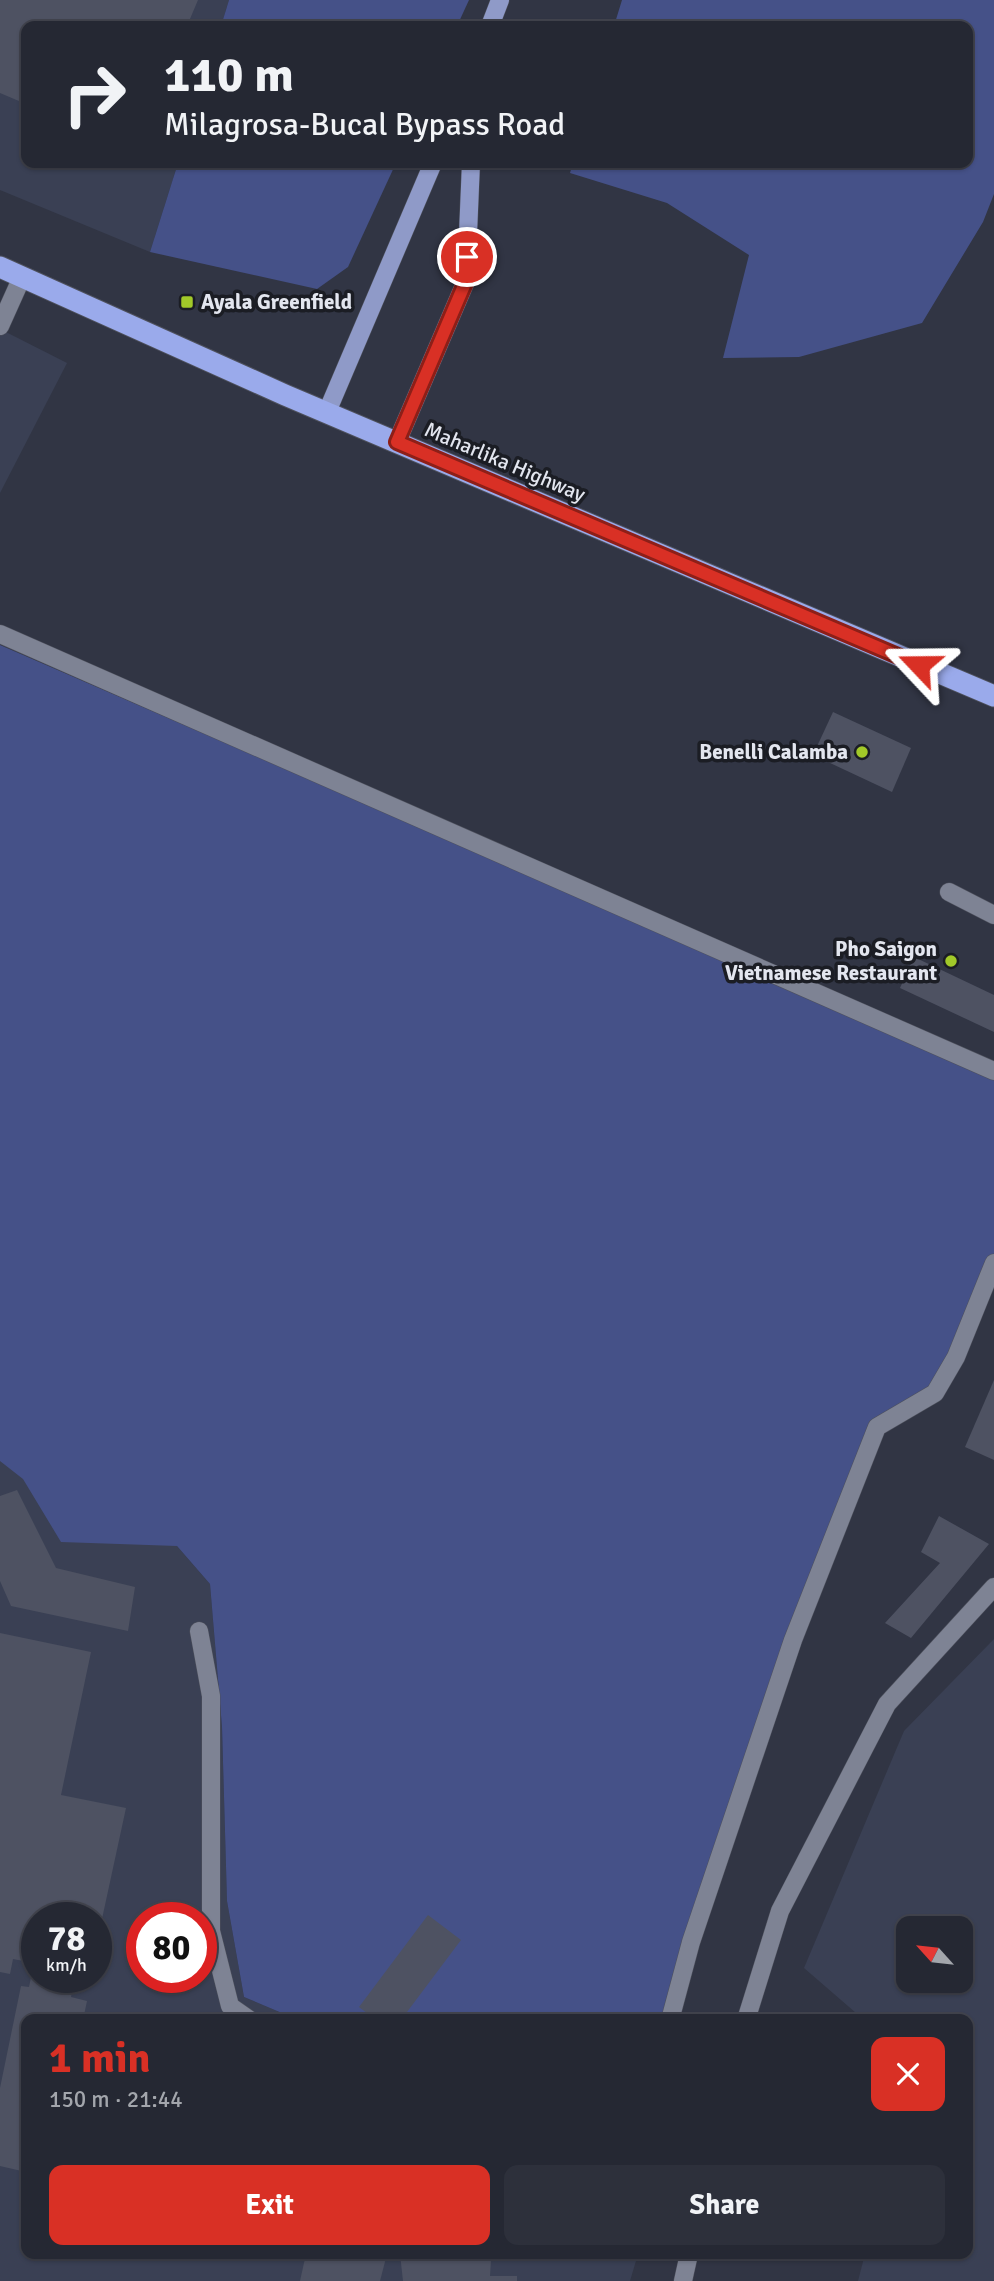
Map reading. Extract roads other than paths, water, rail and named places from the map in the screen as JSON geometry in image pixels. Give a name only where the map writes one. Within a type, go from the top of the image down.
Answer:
[{"type":"highway","name":"Maharlika Highway","points":[[0,267],[327,412],[994,696]]},
{"type":"main road","points":[[492,21],[500,0]]},
{"type":"main road","points":[[327,412],[431,168]]},
{"type":"main road","points":[[397,442],[466,281],[471,168]]},
{"type":"street","points":[[0,326],[22,277]]},
{"type":"street","points":[[0,634],[994,1071]]},
{"type":"street","points":[[949,892],[994,915]]},
{"type":"street","points":[[672,2014],[691,1942],[793,1640],[877,1427],[935,1393],[956,1357],[994,1264]]},
{"type":"street","points":[[748,2014],[780,1910],[887,1704],[994,1587]]},
{"type":"street","points":[[199,1632],[211,1696],[211,1931],[230,2006],[241,2014]]},
{"type":"street","points":[[683,2281],[688,2259]]},
{"type":"place","name":"Ayala Greenfield","points":[[187,302]]},
{"type":"place","name":"Benelli Calamba","points":[[862,752]]},
{"type":"place","name":"Pho Saigon Vietnamese Restaurant","points":[[951,961]]}]
